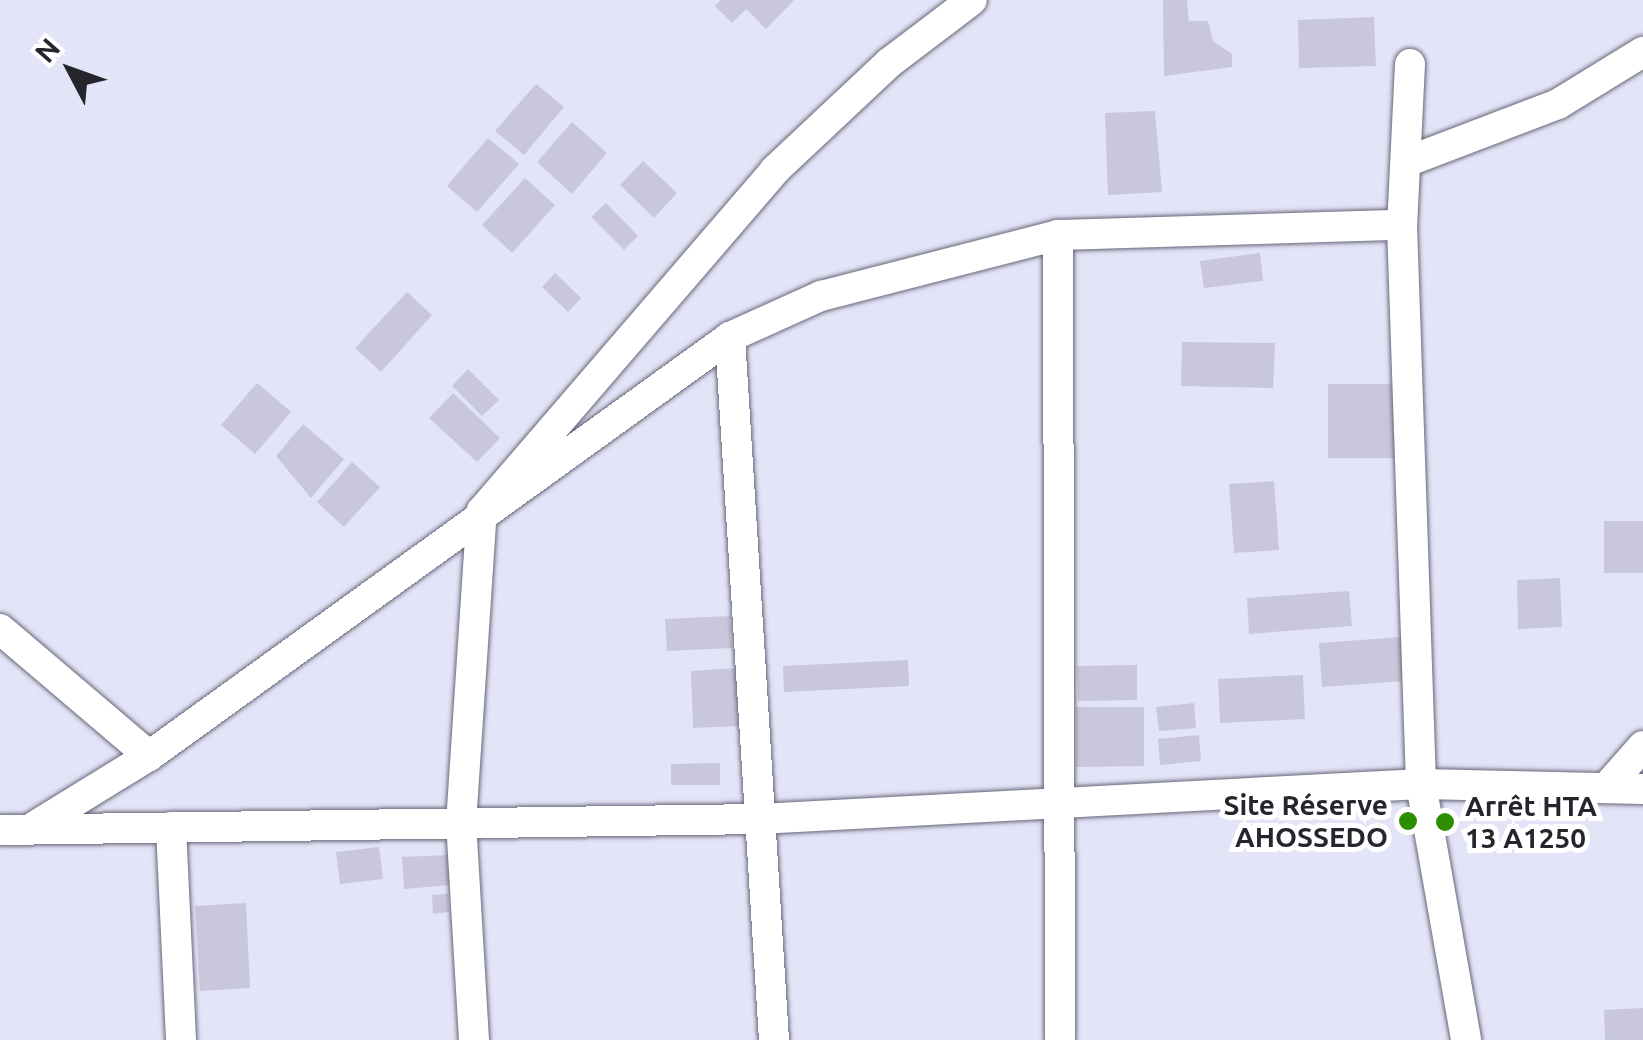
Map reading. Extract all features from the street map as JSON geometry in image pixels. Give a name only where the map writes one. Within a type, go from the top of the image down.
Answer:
[{"type":"street","points":[[474,1040],[461,824],[482,511],[775,170],[889,62],[972,0]]},
{"type":"street","points":[[1409,162],[1558,104],[1643,52]]},
{"type":"street","points":[[1410,64],[1409,162],[1402,225],[1421,784],[1466,1040]]},
{"type":"street","points":[[32,828],[149,756],[482,511],[730,337],[854,286],[1058,236],[1402,225]]},
{"type":"street","points":[[1058,236],[1060,1040]]},
{"type":"street","points":[[730,337],[774,1040]]},
{"type":"street","points":[[0,629],[149,756]]},
{"type":"street","points":[[1606,788],[1643,746]]},
{"type":"street","points":[[0,830],[760,819],[1421,784],[1643,789]]},
{"type":"street","points":[[171,827],[181,1040]]},
{"type":"building","points":[[721,0],[794,0],[766,29],[746,9],[732,23],[715,6]]},
{"type":"building","points":[[1163,0],[1187,0],[1189,21],[1208,21],[1213,41],[1232,54],[1232,67],[1164,76]]},
{"type":"building","points":[[1374,17],[1376,66],[1299,68],[1298,20]]},
{"type":"building","points":[[536,84],[564,107],[524,155],[495,131]]},
{"type":"building","points":[[1155,111],[1162,192],[1108,195],[1105,113]]},
{"type":"building","points":[[572,122],[607,153],[572,194],[537,162]]},
{"type":"building","points":[[488,138],[519,164],[477,212],[447,186]]},
{"type":"building","points":[[643,161],[677,193],[654,218],[620,185]]},
{"type":"building","points":[[525,178],[555,205],[512,253],[482,225]]},
{"type":"building","points":[[606,203],[638,236],[624,250],[591,217]]},
{"type":"building","points":[[1260,253],[1263,281],[1204,288],[1200,261]]},
{"type":"building","points":[[555,273],[581,298],[568,312],[542,287]]},
{"type":"building","points":[[407,292],[432,315],[381,372],[355,348]]},
{"type":"building","points":[[1182,342],[1275,343],[1273,388],[1181,386]]},
{"type":"building","points":[[468,369],[499,400],[482,416],[452,386]]},
{"type":"building","points":[[257,383],[291,412],[255,454],[221,425]]},
{"type":"building","points":[[1328,384],[1400,384],[1398,458],[1328,458]]},
{"type":"building","points":[[453,393],[500,438],[477,462],[429,418]]},
{"type":"building","points":[[303,424],[344,459],[311,498],[276,456]]},
{"type":"building","points":[[352,462],[380,487],[344,527],[317,502]]},
{"type":"building","points":[[1274,481],[1279,550],[1234,553],[1229,484]]},
{"type":"building","points":[[1604,521],[1643,521],[1643,573],[1604,573]]},
{"type":"building","points":[[1560,578],[1562,627],[1518,629],[1517,580]]},
{"type":"building","points":[[1349,591],[1352,626],[1249,634],[1247,598]]},
{"type":"building","points":[[730,616],[732,648],[667,651],[665,619]]},
{"type":"building","points":[[1402,637],[1405,681],[1322,687],[1319,643]]},
{"type":"building","points":[[908,660],[909,686],[784,692],[783,666]]},
{"type":"building","points":[[1137,665],[1137,700],[1078,701],[1077,666]]},
{"type":"building","points":[[737,668],[738,726],[693,728],[691,671]]},
{"type":"building","points":[[1303,675],[1305,719],[1220,723],[1218,679]]},
{"type":"building","points":[[1194,703],[1196,728],[1159,731],[1156,707]]},
{"type":"building","points":[[1076,707],[1144,707],[1144,766],[1076,767]]},
{"type":"building","points":[[1199,735],[1201,761],[1160,765],[1158,739]]},
{"type":"building","points":[[720,763],[720,785],[671,785],[671,764]]},
{"type":"building","points":[[379,847],[383,879],[340,884],[336,852]]},
{"type":"building","points":[[448,855],[450,885],[404,889],[402,857]]},
{"type":"building","points":[[448,894],[449,912],[433,914],[432,895]]},
{"type":"building","points":[[246,903],[250,988],[200,991],[195,906]]},
{"type":"building","points":[[1643,1008],[1643,1040],[1605,1040],[1604,1010]]},
{"type":"place","name":"Site Réserve AHOSSEDO","points":[[1408,821]]},
{"type":"place","name":"Arrêt HTA 13 A1250","points":[[1445,822]]}]
